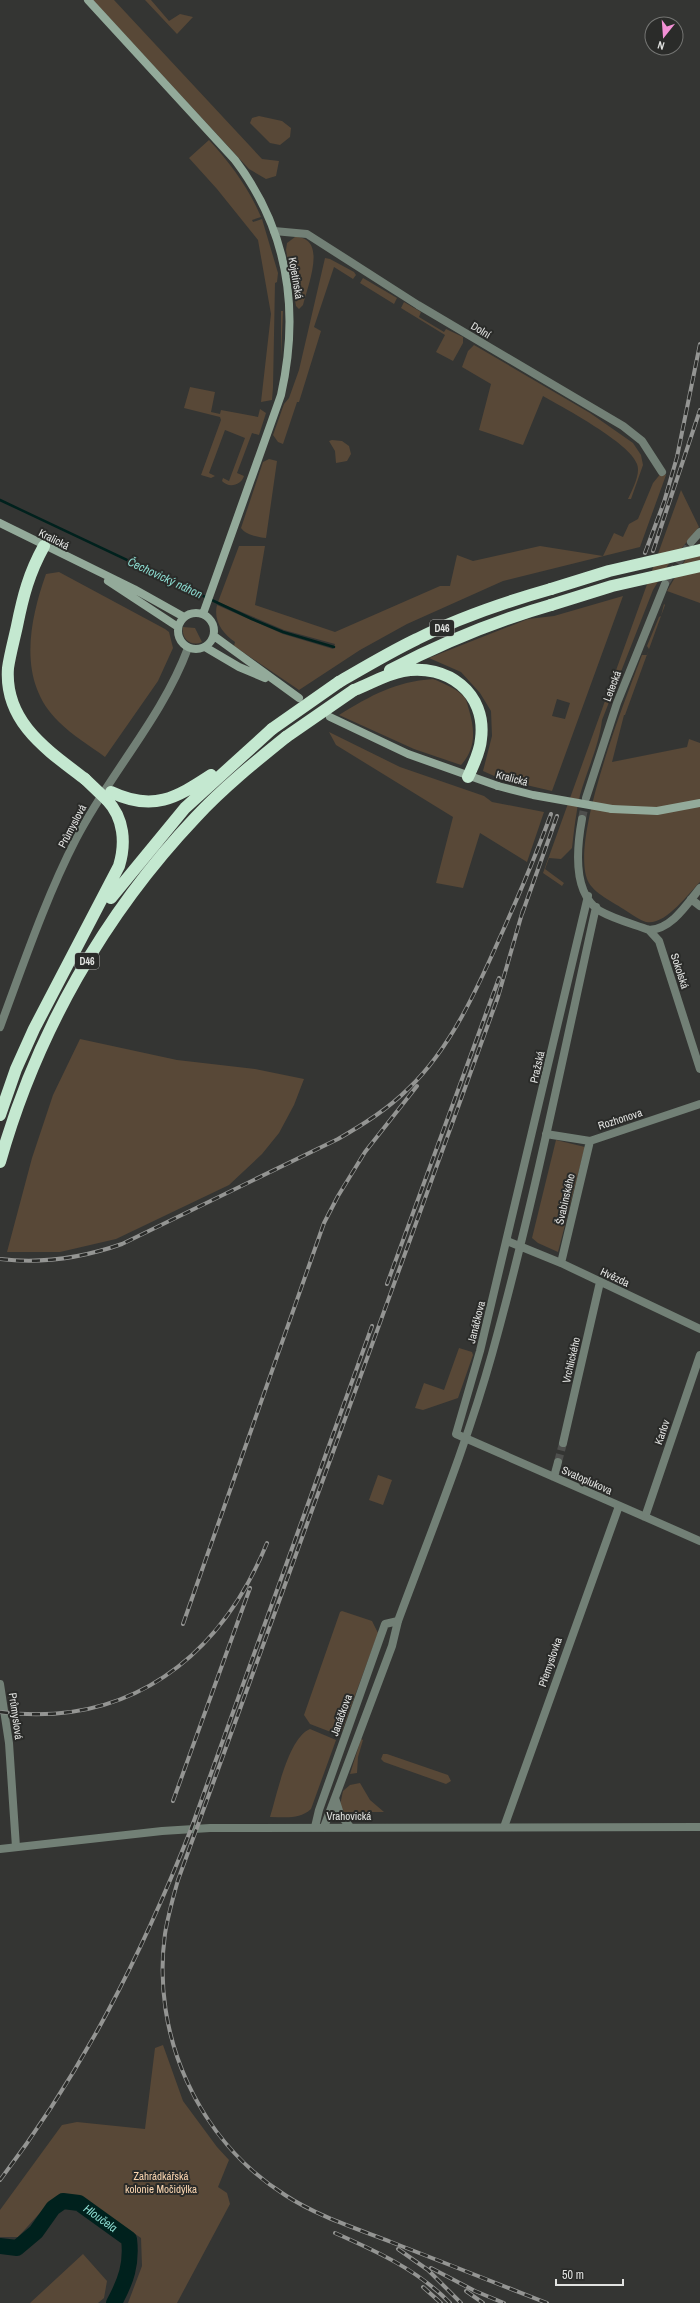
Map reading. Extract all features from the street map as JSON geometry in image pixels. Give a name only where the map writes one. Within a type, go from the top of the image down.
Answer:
[{"type":"highway","points":[[44,546],[31,569],[23,596],[8,668],[9,690],[15,710],[30,734],[109,796],[138,801],[156,802],[169,799],[190,789],[241,755]]},
{"type":"highway","name":"D46","points":[[0,1115],[16,1069],[34,1030],[81,942],[120,885],[185,808],[241,755],[272,729],[339,682],[417,639],[460,619],[509,601],[696,546]]},
{"type":"highway","name":"D46","points":[[0,1162],[31,1072],[64,1000],[93,951],[132,893],[196,817],[251,766],[286,737],[354,690],[424,652],[512,616],[612,586],[700,566]]},
{"type":"highway","points":[[354,690],[392,675],[413,670],[441,673],[462,684],[476,705],[482,730],[478,754],[468,777]]},
{"type":"highway","points":[[81,942],[117,873],[123,852],[123,839],[120,820],[109,796]]},
{"type":"main road","name":"Kojetínská","points":[[88,0],[235,160],[258,193],[274,231],[289,301],[290,335],[286,372],[276,411],[204,612]]},
{"type":"main road","name":"Kralická","points":[[0,523],[98,574],[134,589],[184,617]]},
{"type":"main road","name":"Kralická","points":[[98,574],[142,605],[178,627]]},
{"type":"main road","points":[[204,612],[213,625],[214,636],[205,647],[197,650],[188,648],[179,639],[178,627],[184,617],[192,613],[204,612]]},
{"type":"main road","points":[[214,636],[275,683],[299,698]]},
{"type":"main road","points":[[205,647],[239,667],[275,683]]},
{"type":"main road","name":"Kralická","points":[[330,717],[408,754],[468,777],[533,795],[612,809],[657,811],[700,803]]},
{"type":"street","name":"Dolní","points":[[274,231],[307,234],[418,305],[627,428],[642,441],[662,472]]},
{"type":"street","points":[[696,546],[700,532]]},
{"type":"street","name":"Letecká","points":[[586,798],[617,703],[666,584]]},
{"type":"street","name":"Průmyslová","points":[[0,1027],[37,930],[76,839],[172,686],[188,648]]},
{"type":"street","points":[[582,819],[578,844],[578,865],[588,896],[596,907],[604,913],[649,930],[664,927],[700,888]]},
{"type":"street","name":"Pražská","points":[[507,1241],[588,896]]},
{"type":"street","points":[[691,899],[700,906]]},
{"type":"street","name":"Pražská","points":[[546,1134],[596,907]]},
{"type":"street","name":"Sokolská","points":[[649,930],[659,941],[700,1069]]},
{"type":"street","name":"Rozhonova","points":[[546,1134],[590,1141],[700,1104]]},
{"type":"street","name":"Janáčkova","points":[[324,1827],[392,1646],[398,1621],[466,1438],[492,1354],[546,1134]]},
{"type":"street","name":"Švabinského","points":[[561,1263],[590,1141]]},
{"type":"street","name":"Hvězda","points":[[507,1241],[518,1248],[561,1263],[700,1329]]},
{"type":"street","name":"Janáčkova","points":[[507,1241],[511,1256],[510,1280]]},
{"type":"street","name":"Janáčkova","points":[[466,1438],[456,1434],[480,1351],[507,1241]]},
{"type":"street","name":"Vrchlického","points":[[563,1443],[600,1282]]},
{"type":"street","points":[[480,1351],[492,1354]]},
{"type":"street","name":"Karlov","points":[[645,1517],[700,1355]]},
{"type":"street","name":"Svatoplukova","points":[[466,1438],[700,1541]]},
{"type":"street","points":[[554,1477],[558,1462]]},
{"type":"street","name":"Přemyslovka","points":[[504,1827],[619,1506]]},
{"type":"street","name":"Janáčkova","points":[[315,1827],[319,1810],[385,1624],[398,1621]]},
{"type":"street","name":"Průmyslová","points":[[0,1684],[9,1743],[16,1847]]},
{"type":"street","points":[[335,1798],[340,1814],[350,1827]]},
{"type":"street","name":"Vrahovická","points":[[0,1849],[178,1829],[315,1827],[700,1827]]},
{"type":"green space","points":[[93,0],[114,0],[262,159],[279,161],[276,176],[266,179],[249,169]]},
{"type":"green space","points":[[145,0],[151,0],[169,21],[180,14],[193,17],[177,34]]},
{"type":"green space","points":[[259,116],[282,121],[291,128],[290,137],[280,145],[270,143],[250,123],[252,118]]},
{"type":"green space","points":[[209,140],[238,176],[251,196],[261,217],[252,220],[253,222],[262,219],[278,273],[277,282],[275,283],[272,400],[261,402],[271,314],[258,240],[217,189],[189,158]]},
{"type":"green space","points":[[295,237],[305,239],[311,245],[313,253],[311,275],[303,305],[299,309],[296,306],[286,250],[287,243]]},
{"type":"green space","points":[[325,258],[330,259],[354,272],[356,275],[353,279],[334,267],[314,327],[321,331],[299,402],[297,402],[283,444],[278,442],[273,435],[284,404],[289,398],[299,370]]},
{"type":"green space","points":[[363,278],[397,298],[394,304],[360,283]]},
{"type":"green space","points":[[404,302],[421,312],[419,317],[444,332],[446,329],[463,337],[463,343],[453,361],[436,352],[445,335],[401,308]]},
{"type":"green space","points":[[281,311],[283,311],[281,357]]},
{"type":"green space","points":[[474,345],[590,413],[633,443],[641,455],[643,465],[631,499],[628,499],[636,482],[638,472],[637,464],[632,456],[610,436],[543,396],[523,445],[479,430],[491,384],[462,367],[468,351]]},
{"type":"green space","points":[[190,387],[215,392],[211,412],[220,414],[221,410],[258,417],[260,409],[266,413],[259,435],[252,433],[237,473],[244,476],[237,484],[228,485],[222,481],[223,478],[229,481],[245,438],[225,430],[209,473],[215,476],[211,478],[201,475],[221,420],[220,417],[184,408]]},
{"type":"green space","points":[[329,441],[342,441],[349,446],[351,454],[347,461],[336,463],[335,451]]},
{"type":"green space","points":[[269,459],[277,461],[266,538],[249,534],[241,528],[263,462]]},
{"type":"green space","points":[[662,472],[666,475],[640,547],[503,581],[407,624],[360,650],[299,690],[234,646],[235,642],[223,631],[216,616],[217,605],[283,634],[333,649],[335,644],[284,630],[218,602],[239,546],[265,546],[255,605],[335,632],[440,586],[450,586],[457,555],[473,561],[540,546],[603,556],[614,533],[623,537],[629,524],[638,519],[653,483]]},
{"type":"green space","points":[[681,490],[699,527],[668,565],[653,590],[602,720],[596,749],[580,795],[572,848],[561,859],[549,858],[545,869],[564,883],[562,886],[543,873]]},
{"type":"green space","points":[[700,543],[700,603],[667,591],[690,552]]},
{"type":"green space","points":[[59,572],[165,629],[169,632],[173,648],[158,681],[105,757],[75,736],[59,722],[46,706],[37,689],[32,670],[30,651],[32,631],[40,592],[46,574]]},
{"type":"green space","points":[[623,596],[552,791],[501,779],[483,771],[492,736],[491,711],[480,693],[461,672],[429,658],[528,619],[554,616]],"holes":[[[557,699],[570,703],[565,719],[552,716]]]},
{"type":"green space","points":[[661,616],[649,649],[647,646],[659,617]]},
{"type":"green space","points":[[183,627],[195,628],[202,642],[191,643],[188,641],[185,638]]},
{"type":"green space","points":[[642,655],[647,655],[624,715],[612,762],[687,747],[689,739],[700,743],[700,882],[676,908],[661,919],[653,922],[646,922],[642,920],[596,891],[589,883],[584,864],[586,837],[592,805],[601,771],[612,736]]},
{"type":"green space","points":[[433,679],[458,692],[467,702],[471,717],[473,739],[472,746],[466,759],[461,765],[414,749],[339,715],[362,701],[395,686]]},
{"type":"green space","points":[[329,732],[400,767],[484,796],[492,802],[544,812],[527,862],[480,833],[463,888],[436,883],[453,817],[336,745]]},
{"type":"green space","points":[[80,1039],[177,1060],[255,1069],[304,1079],[294,1105],[279,1133],[262,1154],[229,1185],[116,1239],[60,1252],[7,1252],[32,1158],[53,1095]]},
{"type":"green space","points":[[556,1140],[585,1147],[558,1252],[538,1243],[532,1238]]},
{"type":"green space","points":[[459,1348],[472,1352],[473,1355],[458,1398],[423,1410],[415,1408],[424,1383],[444,1390]]},
{"type":"green space","points":[[378,1475],[392,1480],[383,1505],[369,1500]]},
{"type":"green space","points":[[342,1611],[372,1621],[378,1633],[342,1731],[336,1734],[310,1724],[304,1715],[340,1612]]},
{"type":"green space","points":[[310,1729],[336,1740],[311,1809],[302,1815],[297,1816],[270,1817],[284,1768],[295,1743],[302,1734]]},
{"type":"green space","points":[[361,1739],[363,1740],[358,1757],[357,1773],[350,1774]]},
{"type":"green space","points":[[383,1754],[387,1754],[448,1775],[451,1781],[446,1784],[384,1762],[381,1759]]},
{"type":"green space","points":[[360,1783],[370,1800],[384,1812],[343,1812],[340,1805],[343,1791],[350,1785]]},
{"type":"green space","name":"Zahrádkářská kolonie Močidýlka","points":[[163,2045],[183,2101],[217,2147],[229,2160],[218,2187],[227,2193],[230,2204],[177,2303],[128,2303],[142,2266],[141,2238],[80,2196],[62,2194],[38,2215],[18,2237],[0,2237],[0,2210],[62,2125],[77,2122],[145,2129],[155,2048]]},
{"type":"green space","points":[[83,2254],[107,2281],[104,2298],[98,2303],[30,2303]]},
{"type":"waterway","name":"Čechovický náhon","points":[[0,500],[252,619],[283,632],[334,647]]},
{"type":"waterway","name":"Hloučela","points":[[0,2246],[17,2248],[36,2232],[53,2208],[63,2201],[79,2203],[129,2239],[129,2264],[125,2280],[114,2303]]},
{"type":"tunnel","points":[[665,584],[691,542]]},
{"type":"tunnel","points":[[582,819],[586,799]]},
{"type":"tunnel","points":[[558,1462],[563,1443]]},
{"type":"railway","points":[[645,553],[664,502],[677,457],[700,344]]},
{"type":"railway","points":[[653,551],[700,410]]},
{"type":"railway","points":[[0,1259],[31,1261],[62,1259],[92,1253],[122,1244],[338,1139],[393,1103],[409,1088],[438,1055],[451,1036],[473,996],[508,920],[551,814]]},
{"type":"railway","points":[[522,914],[557,816]]},
{"type":"railway","points":[[523,910],[498,997],[178,1880],[165,1934],[163,1972],[166,2010],[174,2046],[187,2082],[205,2115],[228,2145],[254,2172],[285,2195],[323,2215],[350,2227],[547,2303]]},
{"type":"railway","points":[[387,1284],[499,978]]},
{"type":"railway","points":[[183,1624],[324,1223],[338,1196],[365,1152],[417,1086]]},
{"type":"railway","points":[[0,2180],[30,2139],[84,2055],[108,2011],[152,1922],[191,1829],[372,1326]]},
{"type":"railway","points":[[0,1712],[47,1714],[90,1709],[129,1696],[164,1677],[196,1651],[224,1620],[247,1584],[267,1543]]},
{"type":"railway","points":[[173,1801],[250,1588]]},
{"type":"railway","points":[[335,2233],[396,2262],[438,2291],[450,2303]]},
{"type":"railway","points":[[398,2249],[428,2270],[461,2303]]},
{"type":"railway","points":[[431,2268],[475,2291],[504,2303]]},
{"type":"railway","points":[[423,2287],[441,2303]]},
{"type":"railway","points":[[466,2291],[483,2303]]}]
